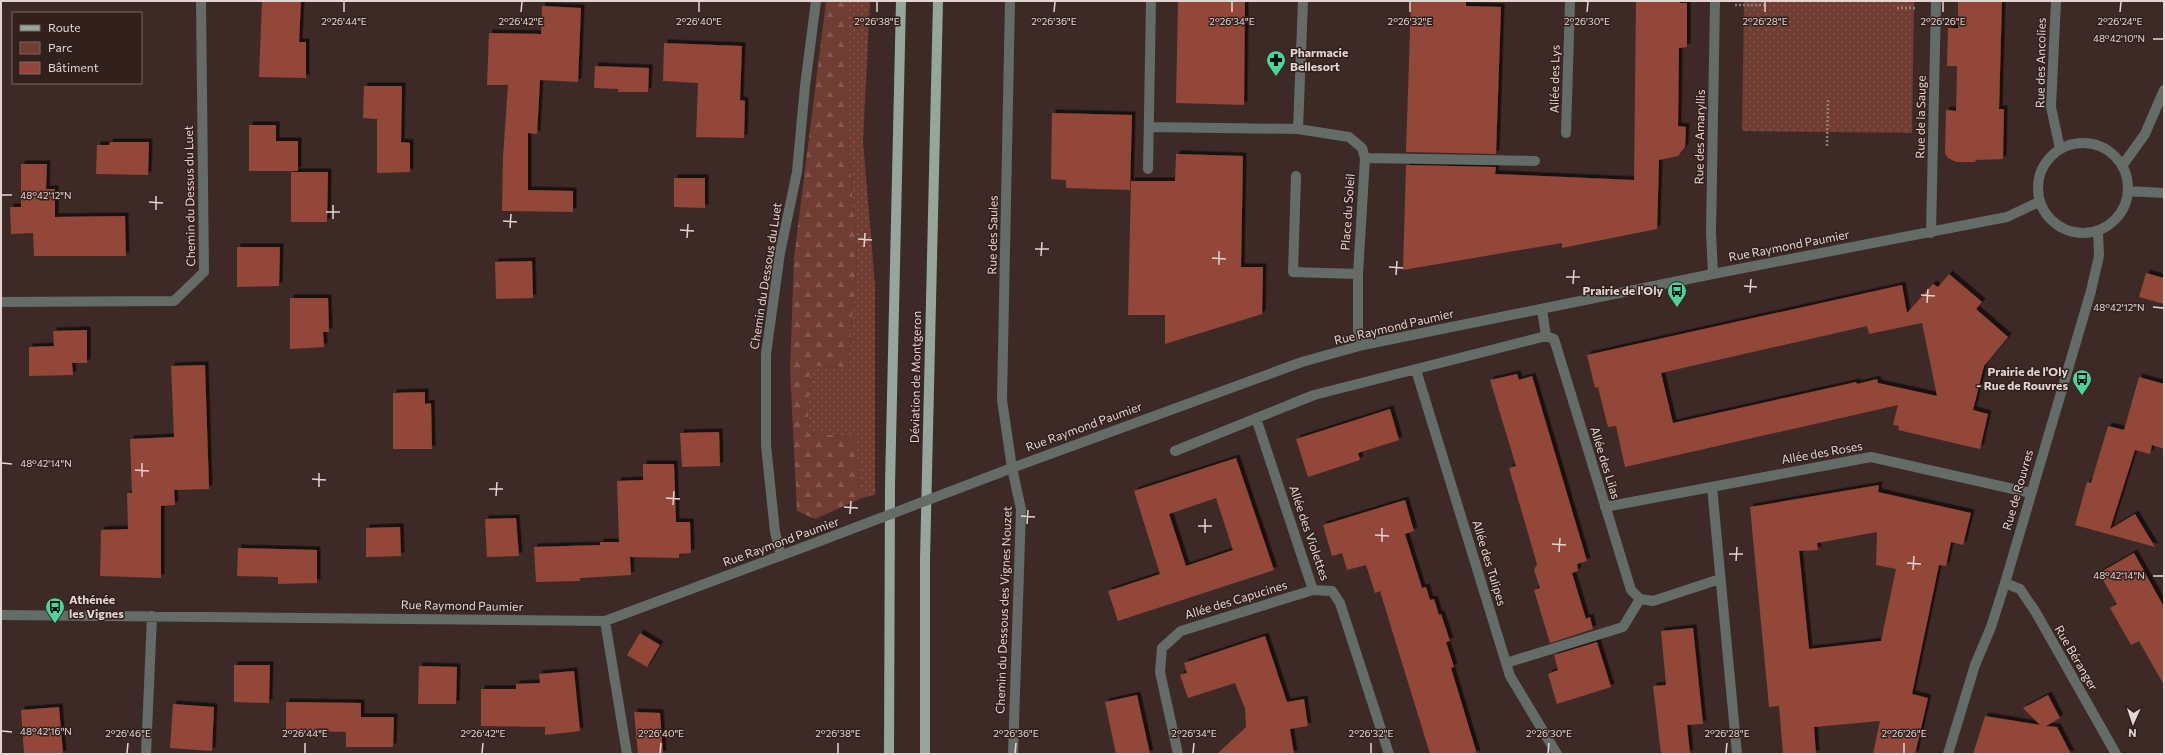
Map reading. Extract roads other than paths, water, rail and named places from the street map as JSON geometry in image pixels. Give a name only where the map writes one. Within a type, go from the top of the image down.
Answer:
[{"type":"main road","name":"Déviation de Montgeron","points":[[889,754],[890,485],[901,1]]},
{"type":"main road","name":"Déviation de Montgeron","points":[[925,754],[925,559],[938,1]]},
{"type":"street","name":"Chemin du Dessus du Luet","points":[[1,302],[174,301],[204,272],[201,1]]},
{"type":"street","name":"Chemin du Dessous du Luet","points":[[781,556],[775,532],[766,445],[766,354],[780,253],[797,172],[805,86],[816,1]]},
{"type":"street","name":"Rue des Saules","points":[[1010,1],[1002,400],[1012,468]]},
{"type":"street","points":[[1148,170],[1151,1]]},
{"type":"street","points":[[1298,129],[1302,1]]},
{"type":"street","name":"Allée des Lys","points":[[1566,133],[1570,1]]},
{"type":"street","name":"Rue de la Sauge","points":[[1931,233],[1936,1]]},
{"type":"street","name":"Rue des Ancolies","points":[[2056,1],[2051,107],[2060,149]]},
{"type":"street","name":"Rue des Amaryllis","points":[[1713,274],[1711,232],[1714,3]]},
{"type":"street","points":[[2122,166],[2145,134],[2164,90]]},
{"type":"street","name":"Place du Soleil","points":[[1149,127],[1298,129],[1349,138],[1362,148],[1365,158],[1358,274],[1358,330],[1363,346]]},
{"type":"street","points":[[2077,144],[2094,145],[2110,153],[2122,166],[2128,191],[2125,204],[2118,216],[2109,225],[2098,231],[2083,234],[2069,231],[2056,225],[2046,215],[2039,202],[2037,187],[2040,172],[2048,159],[2060,149],[2077,144]]},
{"type":"street","points":[[1365,158],[1535,161]]},
{"type":"street","points":[[1296,176],[1293,272],[1358,274]]},
{"type":"street","points":[[2128,191],[2164,193]]},
{"type":"street","name":"Rue Raymond Paumier","points":[[1,615],[605,621],[1012,468],[1302,362],[1363,346],[1713,274],[1931,233],[2007,217],[2039,202]]},
{"type":"street","name":"Rue de Rouvres","points":[[1948,754],[1975,665],[1991,627],[2005,583],[2091,291],[2099,256],[2098,231]]},
{"type":"street","points":[[1175,451],[1314,395],[1546,336],[1542,310]]},
{"type":"street","name":"Allée des Lilas","points":[[1546,336],[1554,339],[1631,590],[1640,599]]},
{"type":"street","name":"Allée des Tulipes","points":[[1416,370],[1510,676],[1557,754]]},
{"type":"street","name":"Allée des Violettes","points":[[1256,418],[1312,590],[1332,591],[1340,603],[1389,754]]},
{"type":"street","name":"Allée des Roses","points":[[1605,507],[1871,457],[2031,493]]},
{"type":"street","name":"Chemin du Dessous des Vignes Nouzet","points":[[1012,468],[1021,509],[1013,754]]},
{"type":"street","points":[[1712,486],[1737,754]]},
{"type":"street","points":[[1506,663],[1623,627],[1640,599],[1653,601],[1720,579]]},
{"type":"street","name":"Rue Béranger","points":[[2005,583],[2020,589],[2035,611],[2116,754]]},
{"type":"street","name":"Allée des Capucines","points":[[1178,754],[1160,672],[1162,648],[1182,631],[1312,590]]},
{"type":"street","points":[[146,754],[152,616]]},
{"type":"street","points":[[605,621],[627,754]]},
{"type":"place","name":"Pharmacie Bellesort","points":[[1276,77]]},
{"type":"place","name":"Prairie de l'Oly","points":[[1677,308]]},
{"type":"place","name":"Prairie de l'Oly - Rue de Rouvres","points":[[2082,396]]},
{"type":"place","name":"Athénée les Vignes","points":[[55,624]]}]
